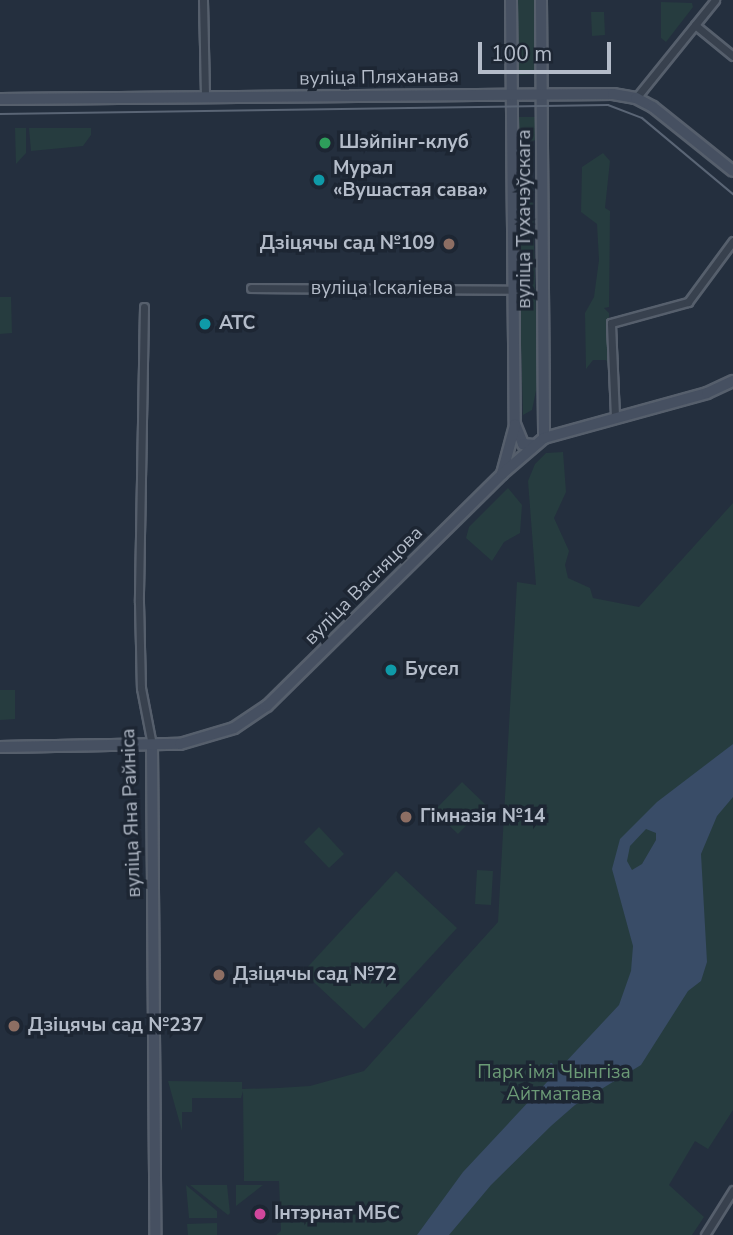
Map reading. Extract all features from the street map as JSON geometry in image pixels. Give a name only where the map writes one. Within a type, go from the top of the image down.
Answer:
[{"type":"street","points":[[204,0],[205,97]]},
{"type":"street","name":"вуліца Тухачэўскага","points":[[502,474],[515,424],[511,0]]},
{"type":"street","name":"вуліца Тухачэўскага","points":[[541,0],[544,438]]},
{"type":"street","points":[[715,0],[636,97],[733,171]]},
{"type":"street","points":[[695,25],[733,56]]},
{"type":"street","name":"вуліца Пляханава","points":[[0,99],[511,94],[636,97]]},
{"type":"street","points":[[615,416],[611,323],[688,302],[733,241]]},
{"type":"street","name":"вуліца Іскаліева","points":[[251,288],[513,290]]},
{"type":"street","name":"вуліца Яна Райніса","points":[[144,307],[139,602],[141,688],[152,745],[155,1235]]},
{"type":"street","name":"вуліца Васняцова","points":[[0,747],[152,745],[207,740],[267,706],[502,474],[544,438],[615,416],[707,393],[733,381]]},
{"type":"street","points":[[515,424],[523,444],[534,445]]},
{"type":"street","points":[[705,1235],[733,1190]]},
{"type":"green space","points":[[517,0],[536,0],[537,74],[517,75]]},
{"type":"green space","points":[[661,2],[692,3],[693,7],[666,42],[661,38]]},
{"type":"green space","points":[[591,12],[604,12],[605,35],[592,36]]},
{"type":"green space","points":[[517,117],[537,117],[537,140],[531,141],[538,381],[532,410],[523,415],[518,245],[525,241],[524,135],[517,131]]},
{"type":"green space","points":[[15,128],[26,128],[26,153],[16,164]]},
{"type":"green space","points":[[29,128],[91,128],[91,135],[83,146],[31,151]]},
{"type":"green space","points":[[603,153],[610,161],[605,208],[610,211],[609,307],[604,308],[609,313],[610,367],[606,360],[593,360],[586,369],[585,313],[594,297],[599,260],[597,224],[581,212],[582,167]]},
{"type":"green space","points":[[0,297],[11,297],[12,333],[0,334]]},
{"type":"green space","name":"Парк імя Чынгіза Айтматава","points":[[563,452],[566,492],[554,518],[569,551],[565,565],[568,578],[590,588],[593,598],[639,607],[733,503],[733,1110],[708,1149],[695,1141],[669,1185],[704,1217],[692,1235],[276,1235],[281,1231],[279,1181],[244,1181],[243,1091],[241,1098],[192,1098],[192,1112],[182,1112],[182,1131],[168,1081],[242,1082],[242,1089],[278,1088],[310,1086],[364,1071],[498,922],[517,582],[536,585],[528,481],[535,464],[546,453]]},
{"type":"green space","points":[[508,488],[522,505],[520,533],[504,542],[492,561],[466,538],[469,527]]},
{"type":"green space","points":[[0,690],[15,690],[15,719],[0,720]]},
{"type":"green space","points":[[462,782],[486,805],[458,834],[434,811]]},
{"type":"green space","points":[[319,827],[344,854],[329,868],[304,842]]},
{"type":"green space","points":[[477,870],[493,871],[491,905],[475,904]]},
{"type":"green space","points":[[396,871],[457,928],[364,1029],[303,972]]},
{"type":"green space","points":[[186,1185],[217,1211],[217,1218],[189,1218]]},
{"type":"green space","points":[[190,1185],[227,1185],[230,1213],[228,1215]]},
{"type":"green space","points":[[236,1185],[263,1185],[236,1206]]},
{"type":"green space","points":[[217,1223],[217,1235],[188,1235],[187,1224]]},
{"type":"water","points":[[733,744],[733,797],[717,816],[701,854],[707,962],[701,981],[688,991],[641,1065],[575,1105],[551,1126],[491,1185],[449,1235],[417,1235],[463,1172],[619,1005],[631,971],[633,946],[612,869],[620,839],[657,802]],"holes":[[[646,829],[656,833],[656,840],[642,864],[632,870],[627,861],[630,846]]]},
{"type":"waterway","points":[[551,1064],[558,1072]]},
{"type":"tram line","points":[[0,114],[608,105],[642,118],[733,194]]},
{"type":"place","name":"Шэйпінг-клуб","points":[[325,143]]},
{"type":"place","name":"Мурал «Вушастая сава»","points":[[319,180]]},
{"type":"place","name":"Дзіцячы сад №109","points":[[449,244]]},
{"type":"place","name":"АТС","points":[[205,324]]},
{"type":"place","name":"Бусел","points":[[391,670]]},
{"type":"place","name":"Гімназія №14","points":[[406,817]]},
{"type":"place","name":"Дзіцячы сад №72","points":[[219,975]]},
{"type":"place","name":"Дзіцячы сад №237","points":[[14,1026]]},
{"type":"place","name":"Інтэрнат МБС","points":[[260,1214]]}]
